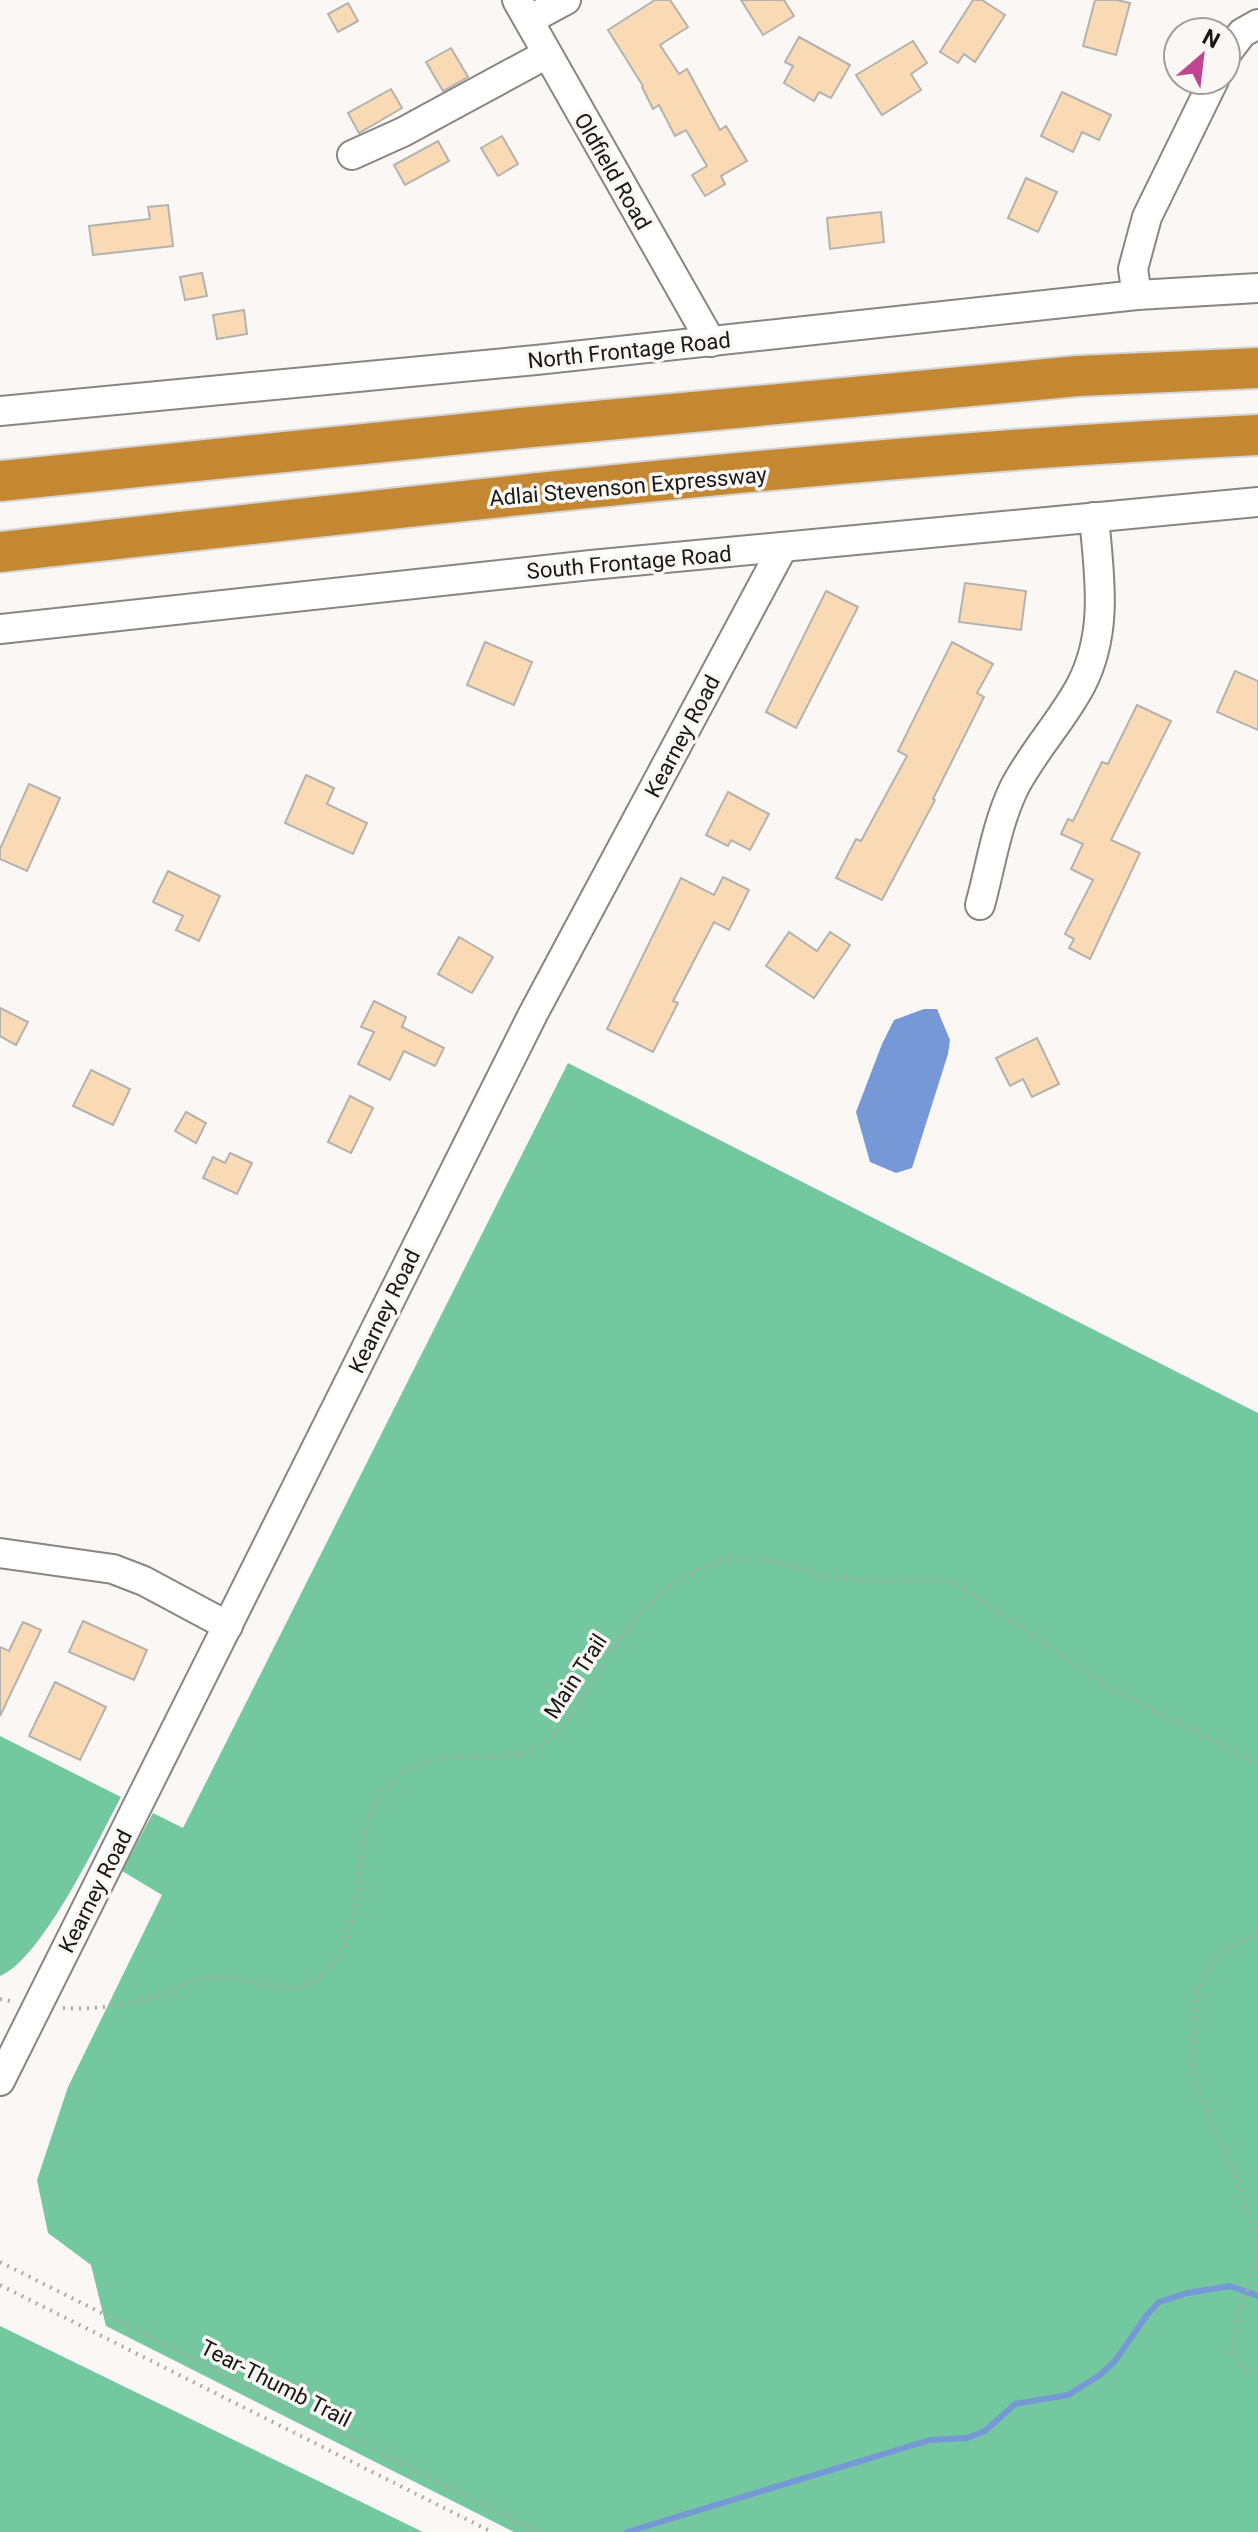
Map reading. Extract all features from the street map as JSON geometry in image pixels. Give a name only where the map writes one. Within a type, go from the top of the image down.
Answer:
[{"type":"highway","points":[[0,481],[537,426],[1062,378],[1258,368]]},
{"type":"highway","name":"Adlai Stevenson Expressway","points":[[0,552],[540,493],[1082,443],[1258,435]]},
{"type":"street","points":[[523,10],[566,0]]},
{"type":"street","name":"Oldfield Road","points":[[523,10],[711,342]]},
{"type":"street","points":[[352,155],[403,132],[547,54]]},
{"type":"street","points":[[1137,295],[1133,269],[1147,217],[1206,96]]},
{"type":"street","name":"North Frontage Road","points":[[0,411],[711,342],[1137,295],[1258,288]]},
{"type":"street","name":"South Frontage Road","points":[[0,629],[591,565],[1258,502]]},
{"type":"street","points":[[980,905],[1002,815],[1030,761],[1082,683],[1097,642],[1101,602],[1094,517]]},
{"type":"street","name":"Kearney Road","points":[[0,2081],[533,1014],[782,549]]},
{"type":"street","points":[[0,1553],[113,1569],[144,1581],[228,1626]]},
{"type":"path","name":"Main Trail","points":[[0,1999],[37,2007],[114,2005],[153,1997],[192,1981],[216,1977],[292,1986],[305,1984],[323,1974],[334,1961],[355,1909],[370,1814],[381,1794],[395,1779],[435,1759],[457,1755],[513,1756],[545,1743],[571,1717],[635,1615],[681,1578],[730,1559],[759,1559],[821,1575],[855,1579],[950,1581],[1107,1687],[1258,1764]]},
{"type":"path","points":[[1258,1934],[1217,1955],[1202,1977],[1195,2009],[1192,2063],[1197,2088],[1237,2182],[1256,2237],[1256,2263],[1236,2316],[1232,2353],[1247,2371],[1258,2373]]},
{"type":"path","name":"Tear-Thumb Trail","points":[[0,2262],[538,2532]]},
{"type":"path","points":[[0,2285],[492,2532]]},
{"type":"green space","points":[[568,1063],[1258,1413],[1258,2532],[514,2532],[106,2326],[91,2265],[48,2233],[37,2180],[68,2087],[162,1895],[122,1871],[153,1813],[183,1828]]},
{"type":"green space","points":[[0,1736],[121,1797],[51,1923],[16,1965],[0,1976]]},
{"type":"green space","points":[[0,2326],[423,2532],[0,2532]]},
{"type":"water","points":[[924,1009],[937,1009],[950,1040],[948,1054],[912,1168],[896,1173],[870,1162],[856,1112],[894,1020]]},
{"type":"building","points":[[655,0],[670,0],[688,27],[660,45],[679,74],[687,69],[720,130],[726,126],[747,161],[721,176],[725,184],[705,196],[692,175],[707,166],[686,130],[675,136],[659,105],[653,109],[643,86],[608,30]]},
{"type":"building","points":[[741,0],[784,0],[794,16],[763,35]]},
{"type":"building","points":[[973,0],[982,0],[1005,15],[975,62],[964,54],[958,63],[940,52]]},
{"type":"building","points":[[1095,0],[1130,3],[1116,55],[1083,46]]},
{"type":"building","points":[[348,3],[358,21],[338,32],[328,14]]},
{"type":"building","points":[[799,37],[850,65],[831,98],[819,92],[814,101],[784,83],[793,66],[785,62]]},
{"type":"building","points":[[913,41],[927,63],[911,74],[921,90],[882,115],[856,75]]},
{"type":"building","points":[[451,48],[468,77],[443,91],[426,62]]},
{"type":"building","points":[[391,89],[402,108],[359,133],[348,113]]},
{"type":"building","points":[[1062,92],[1111,115],[1099,140],[1082,132],[1073,152],[1041,136]]},
{"type":"building","points":[[502,136],[518,164],[498,176],[481,148]]},
{"type":"building","points":[[438,141],[449,161],[405,185],[394,165]]},
{"type":"building","points":[[1026,178],[1057,192],[1038,232],[1008,218]]},
{"type":"building","points":[[168,205],[173,246],[93,255],[89,226],[150,219],[148,207]]},
{"type":"building","points":[[881,212],[884,242],[830,249],[827,218]]},
{"type":"building","points":[[202,273],[207,296],[185,300],[180,277]]},
{"type":"building","points":[[244,310],[247,334],[217,339],[213,315]]},
{"type":"building","points":[[965,583],[1026,591],[1021,630],[959,622]]},
{"type":"building","points":[[826,591],[858,607],[796,728],[766,712]]},
{"type":"building","points":[[485,642],[532,662],[514,705],[467,685]]},
{"type":"building","points":[[952,642],[993,664],[977,693],[984,697],[935,800],[882,900],[836,878],[856,839],[861,841],[907,756],[898,751]]},
{"type":"building","points":[[1235,671],[1258,681],[1258,730],[1217,712]]},
{"type":"building","points":[[1137,705],[1171,721],[1111,840],[1140,853],[1090,959],[1069,948],[1074,939],[1065,934],[1093,880],[1071,869],[1083,844],[1061,834],[1068,819],[1073,821],[1102,762],[1108,764]]},
{"type":"building","points":[[306,775],[334,788],[327,804],[367,823],[353,854],[285,823]]},
{"type":"building","points":[[29,784],[60,798],[27,871],[0,859],[0,849]]},
{"type":"building","points":[[728,792],[769,814],[750,850],[731,840],[728,846],[706,835]]},
{"type":"building","points":[[168,871],[220,896],[199,941],[176,930],[183,916],[153,902]]},
{"type":"building","points":[[723,877],[749,890],[729,930],[714,922],[673,1001],[678,1003],[653,1052],[607,1029],[681,878],[714,895]]},
{"type":"building","points":[[789,932],[817,951],[830,932],[850,945],[814,998],[766,966]]},
{"type":"building","points":[[459,937],[493,957],[472,993],[438,974]]},
{"type":"building","points":[[374,1001],[406,1017],[402,1027],[444,1048],[435,1066],[404,1051],[390,1080],[358,1064],[374,1032],[361,1027]]},
{"type":"building","points":[[0,1008],[28,1022],[16,1045],[0,1036]]},
{"type":"building","points":[[1037,1038],[1059,1084],[1032,1097],[1023,1079],[1010,1086],[996,1058]]},
{"type":"building","points":[[91,1070],[130,1089],[113,1125],[73,1106]]},
{"type":"building","points":[[350,1096],[373,1108],[351,1153],[328,1142]]},
{"type":"building","points":[[186,1112],[206,1123],[196,1143],[175,1131]]},
{"type":"building","points":[[230,1153],[252,1163],[237,1194],[203,1178],[213,1157],[225,1163]]},
{"type":"building","points":[[83,1621],[147,1650],[134,1680],[69,1652]]},
{"type":"building","points":[[23,1622],[41,1630],[0,1716],[0,1647],[9,1651]]},
{"type":"building","points":[[55,1682],[106,1707],[80,1760],[29,1736]]},
{"type":"waterway","points":[[627,2532],[930,2440],[967,2438],[985,2431],[1015,2404],[1068,2395],[1100,2375],[1115,2361],[1159,2302],[1187,2293],[1230,2286],[1258,2296]]}]
